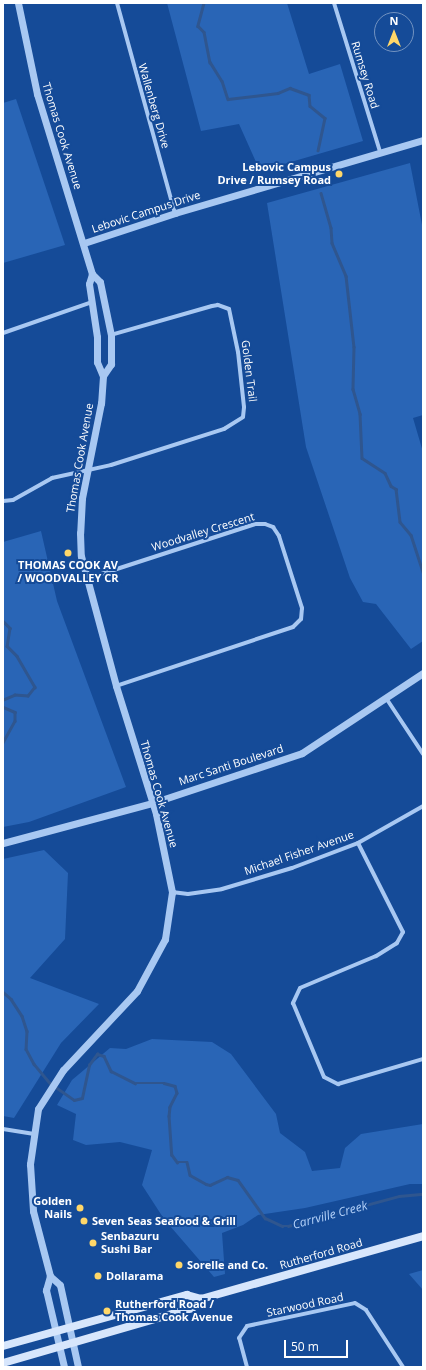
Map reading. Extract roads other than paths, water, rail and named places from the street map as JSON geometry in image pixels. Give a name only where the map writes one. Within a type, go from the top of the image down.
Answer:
[{"type":"main road","name":"Rutherford Road","points":[[3,1363],[192,1308],[201,1299],[423,1236]]},
{"type":"main road","name":"Rutherford Road","points":[[3,1346],[187,1295],[201,1299]]},
{"type":"street","name":"Thomas Cook Avenue","points":[[18,3],[37,94],[84,243],[92,274],[100,282],[111,336],[111,364],[103,376]]},
{"type":"street","name":"Wallenberg Drive","points":[[117,3],[175,213]]},
{"type":"street","name":"Rumsey Road","points":[[334,3],[380,152]]},
{"type":"street","name":"Lebovic Campus Drive","points":[[84,243],[175,213],[423,140]]},
{"type":"street","name":"Thomas Cook Avenue","points":[[64,1367],[46,1290],[50,1276],[33,1211],[30,1164],[33,1134],[38,1108],[63,1070],[138,991],[165,939],[172,892],[152,803],[116,686],[86,579],[80,533],[87,470],[101,403],[103,376],[97,362],[97,338],[89,284],[92,274]]},
{"type":"street","points":[[3,333],[92,302]]},
{"type":"street","name":"Golden Trail","points":[[87,470],[111,465],[224,429],[239,421],[244,412],[232,316],[224,306],[212,306],[111,336]]},
{"type":"street","points":[[3,501],[13,500],[52,478],[87,470]]},
{"type":"street","name":"Woodvalley Crescent","points":[[86,579],[255,524],[265,524],[273,526],[279,536],[302,608],[301,619],[293,627],[116,686]]},
{"type":"street","name":"Marc Santi Boulevard","points":[[3,843],[152,803],[302,753],[423,673]]},
{"type":"street","points":[[386,698],[423,754]]},
{"type":"street","name":"Michael Fisher Avenue","points":[[172,892],[188,894],[222,889],[292,868],[358,843],[423,806]]},
{"type":"street","points":[[358,843],[403,932],[397,943],[376,956],[300,988],[293,1003],[324,1077],[338,1084],[423,1058]]},
{"type":"street","points":[[3,1129],[33,1134]]},
{"type":"street","name":"Thomas Cook Avenue","points":[[50,1276],[60,1285],[71,1343],[78,1367]]},
{"type":"street","name":"Starwood Road","points":[[247,1367],[239,1338],[247,1326],[355,1303],[366,1310],[403,1367]]},
{"type":"waterway","points":[[204,3],[198,26],[204,32],[210,62],[222,81],[228,99],[278,93],[290,88],[309,95],[310,106],[325,118],[318,150]]},
{"type":"waterway","points":[[321,193],[331,228],[332,243],[346,276],[354,347],[353,389],[360,414],[362,458],[385,473],[391,486],[396,489],[400,522],[411,535],[423,572]]},
{"type":"waterway","name":"Carrville Creek","points":[[3,621],[10,628],[7,646],[17,656],[35,687],[28,696],[15,695],[3,700]]},
{"type":"waterway","name":"Carrville Creek","points":[[3,707],[15,712],[15,721],[3,743]]},
{"type":"waterway","name":"Carrville Creek","points":[[3,992],[11,999],[22,1016],[27,1031],[26,1049],[34,1064],[50,1083],[74,1100],[82,1098],[89,1065],[97,1054],[104,1056],[111,1071],[135,1083],[164,1083],[175,1086],[177,1093],[170,1107],[169,1116],[172,1155],[177,1162],[187,1162],[190,1175],[206,1184],[210,1185],[227,1177],[238,1180],[265,1218],[282,1226],[288,1226],[399,1196],[423,1194]]},
{"type":"place","name":"Lebovic Campus Drive / Rumsey Road","points":[[339,174]]},
{"type":"place","name":"THOMAS COOK AV / WOODVALLEY CR","points":[[68,553]]},
{"type":"place","name":"Golden Nails","points":[[80,1208]]},
{"type":"place","name":"Seven Seas Seafood & Grill","points":[[84,1221]]},
{"type":"place","name":"Senbazuru Sushi Bar","points":[[93,1243]]},
{"type":"place","name":"Sorelle and Co.","points":[[179,1265]]},
{"type":"place","name":"Dollarama","points":[[98,1276]]},
{"type":"place","name":"Rutherford Road / Thomas Cook Avenue","points":[[107,1311]]}]
